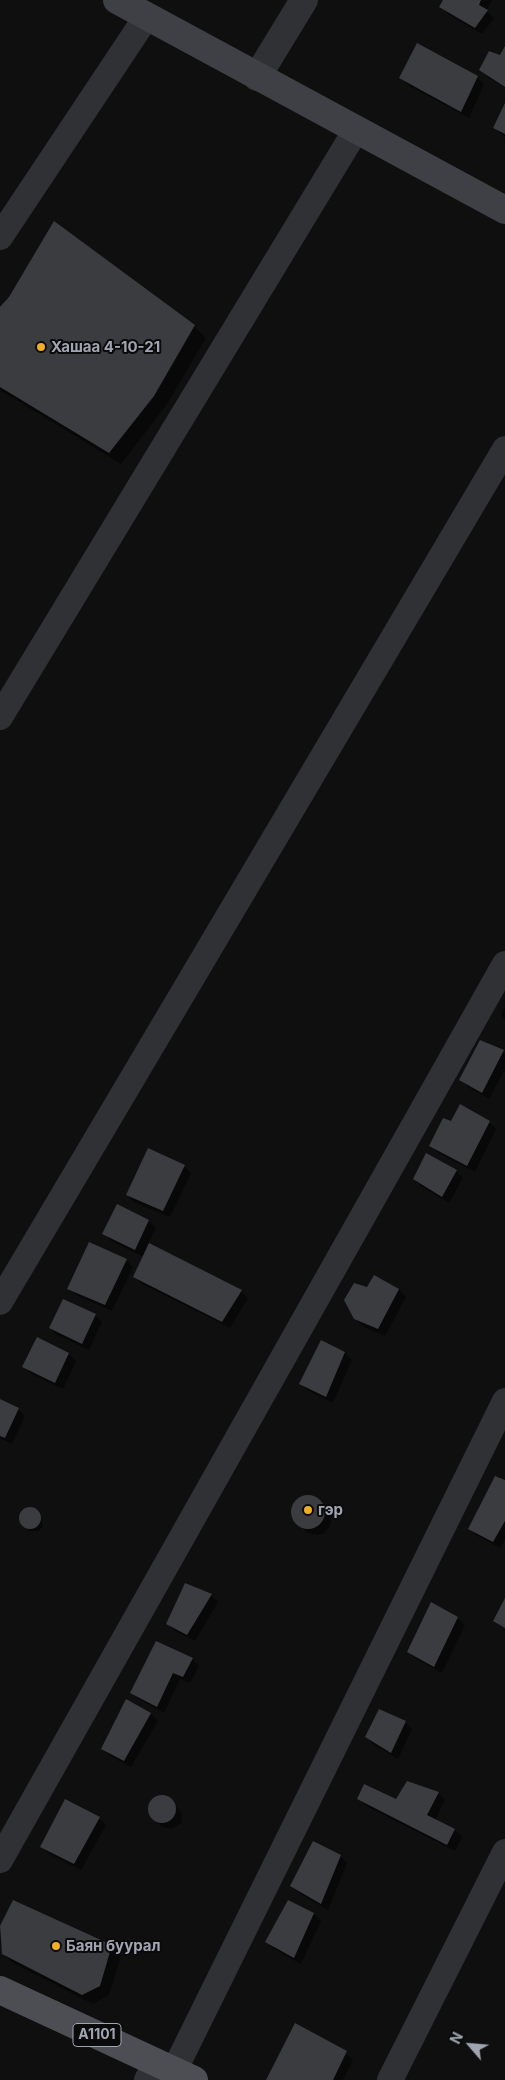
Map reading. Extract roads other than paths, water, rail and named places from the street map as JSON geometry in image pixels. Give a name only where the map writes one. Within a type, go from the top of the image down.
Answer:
[{"type":"main road","points":[[117,0],[505,210]]},
{"type":"main road","name":"A1101","points":[[0,1990],[168,2073]]},
{"type":"street","points":[[257,77],[304,0]]},
{"type":"street","points":[[0,237],[147,16]]},
{"type":"street","points":[[0,717],[356,130]]},
{"type":"street","points":[[0,1302],[505,449]]},
{"type":"street","points":[[0,1860],[505,964]]},
{"type":"street","points":[[168,2073],[505,1401]]},
{"type":"street","points":[[390,2080],[505,1852]]},
{"type":"place","name":"Хашаа 4-10-21","points":[[41,347]]},
{"type":"place","name":"гэр","points":[[308,1510]]},
{"type":"place","name":"Баян буурал","points":[[56,1946]]}]
